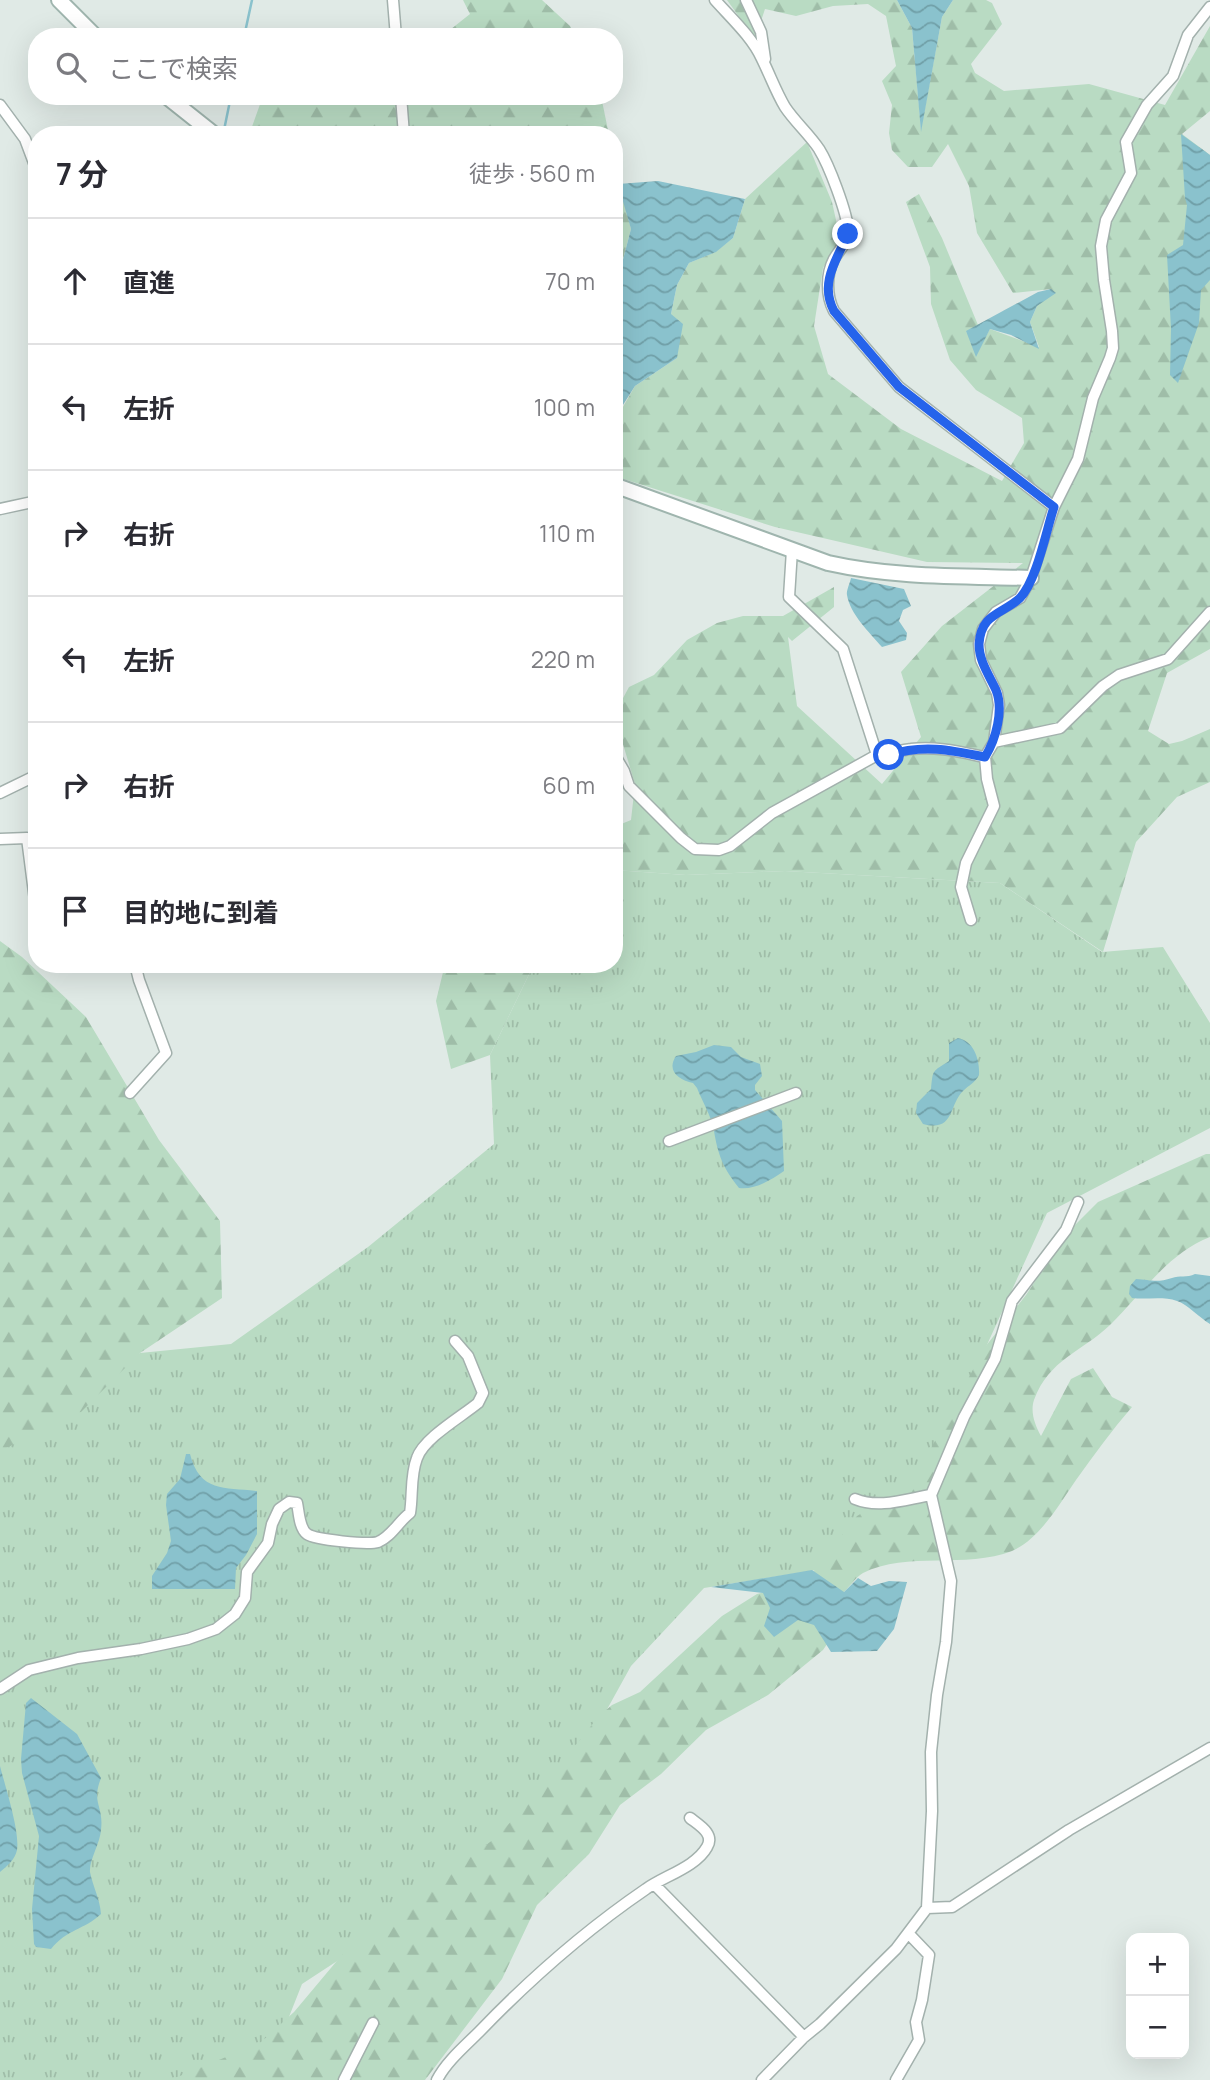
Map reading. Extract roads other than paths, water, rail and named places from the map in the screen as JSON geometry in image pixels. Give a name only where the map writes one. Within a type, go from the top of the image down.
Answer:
[{"type":"street","points":[[59,0],[87,28]]},
{"type":"street","points":[[393,0],[395,28]]},
{"type":"street","points":[[715,0],[762,57],[786,109],[825,160],[846,218],[848,234],[833,261],[828,280],[830,304],[834,311],[899,387],[1054,507]]},
{"type":"street","points":[[747,0],[761,32],[768,75]]},
{"type":"street","points":[[971,920],[961,887],[966,863],[994,806],[985,757],[994,742],[999,705],[997,693],[981,660],[979,644],[988,621],[996,612],[1020,597],[1031,578],[1054,507],[1078,459],[1093,398],[1113,348],[1101,246],[1106,220],[1131,173],[1126,142],[1147,105],[1173,76],[1188,35],[1210,7]]},
{"type":"street","points":[[0,105],[28,147]]},
{"type":"street","points":[[177,105],[204,126]]},
{"type":"street","points":[[402,105],[403,126]]},
{"type":"street","points":[[623,488],[828,563],[890,574],[1031,578]]},
{"type":"street","points":[[0,509],[28,503]]},
{"type":"street","points":[[792,550],[789,597],[843,649],[877,755]]},
{"type":"street","points":[[994,742],[1060,728],[1104,686],[1119,676],[1168,659],[1210,612]]},
{"type":"street","points":[[623,769],[629,786],[673,831],[695,849],[719,850],[730,846],[772,813],[877,755],[889,755],[909,749],[943,748],[985,757]]},
{"type":"street","points":[[0,793],[28,779]]},
{"type":"street","points":[[0,839],[27,838],[28,846]]},
{"type":"street","points":[[131,1093],[166,1053],[137,973]]},
{"type":"street","points":[[669,1141],[796,1093]]},
{"type":"street","points":[[762,2080],[896,1949],[927,1908],[932,1811],[930,1752],[946,1642],[951,1581],[931,1495],[964,1418],[995,1359],[1012,1301],[1066,1230],[1078,1202]]},
{"type":"street","points":[[0,1689],[29,1670],[78,1658],[188,1639],[216,1629],[235,1615],[244,1598],[247,1572],[268,1543],[279,1509],[289,1502],[297,1503],[302,1526],[307,1534],[320,1539],[366,1544],[378,1542],[410,1513],[415,1465],[423,1446],[478,1403],[483,1394],[468,1356],[455,1341]]},
{"type":"street","points":[[855,1499],[865,1503],[882,1503],[931,1495]]},
{"type":"street","points":[[927,1908],[952,1907],[1069,1830],[1210,1748]]},
{"type":"street","points":[[437,2080],[453,2058],[523,1986],[654,1884],[707,1849],[710,1840],[708,1833],[690,1818]]},
{"type":"street","points":[[654,1884],[804,2037]]},
{"type":"street","points":[[896,2080],[919,2040],[916,2022],[929,1955],[908,1933]]},
{"type":"street","points":[[344,2080],[373,2023]]},
{"type":"water","points":[[897,0],[953,0],[942,17],[921,132],[912,28]]},
{"type":"water","points":[[1181,134],[1210,155],[1210,280],[1201,290],[1199,323],[1178,383],[1170,375],[1171,329],[1167,255],[1183,245],[1187,205]]},
{"type":"water","points":[[658,181],[745,199],[733,238],[716,252],[689,263],[677,285],[671,314],[683,324],[677,358],[635,386],[623,405],[623,260],[631,229],[623,201],[623,184]]},
{"type":"water","points":[[1051,289],[1056,293],[1037,306],[1030,322],[1039,349],[1011,335],[990,329],[976,357],[966,331],[1038,292]]},
{"type":"water","points":[[851,578],[904,589],[911,606],[903,610],[899,621],[907,633],[906,640],[882,647],[871,635],[849,602],[847,593]]},
{"type":"water","points":[[958,1038],[968,1043],[975,1052],[979,1075],[958,1097],[946,1121],[941,1124],[923,1124],[916,1113],[917,1103],[931,1089],[934,1072],[949,1061],[949,1043]]},
{"type":"water","points":[[714,1045],[731,1047],[741,1057],[760,1064],[762,1076],[755,1085],[755,1090],[782,1121],[784,1171],[757,1186],[739,1188],[733,1181],[722,1161],[711,1120],[697,1088],[673,1070],[676,1056]]},
{"type":"water","points":[[1195,1274],[1210,1276],[1210,1324],[1177,1301],[1132,1298],[1129,1294],[1130,1286],[1136,1279],[1158,1281]]},
{"type":"water","points":[[186,1454],[190,1454],[194,1467],[207,1482],[224,1488],[257,1491],[257,1534],[236,1568],[235,1589],[152,1589],[152,1576],[167,1553],[171,1541],[167,1494],[180,1479]]},
{"type":"water","points":[[812,1570],[844,1592],[858,1578],[871,1586],[889,1581],[907,1582],[894,1629],[877,1651],[831,1652],[814,1625],[798,1620],[774,1637],[764,1626],[770,1608],[763,1593],[711,1587]]},
{"type":"water","points":[[31,1698],[77,1734],[101,1778],[97,1799],[101,1830],[90,1872],[101,1914],[63,1937],[51,1949],[36,1947],[34,1944],[32,1909],[39,1836],[22,1773],[21,1759],[26,1703]]},
{"type":"water","points":[[0,1766],[14,1820],[17,1850],[0,1872]]},
{"type":"waterway","points":[[246,28],[252,0]]},
{"type":"waterway","points":[[225,126],[229,105]]}]
